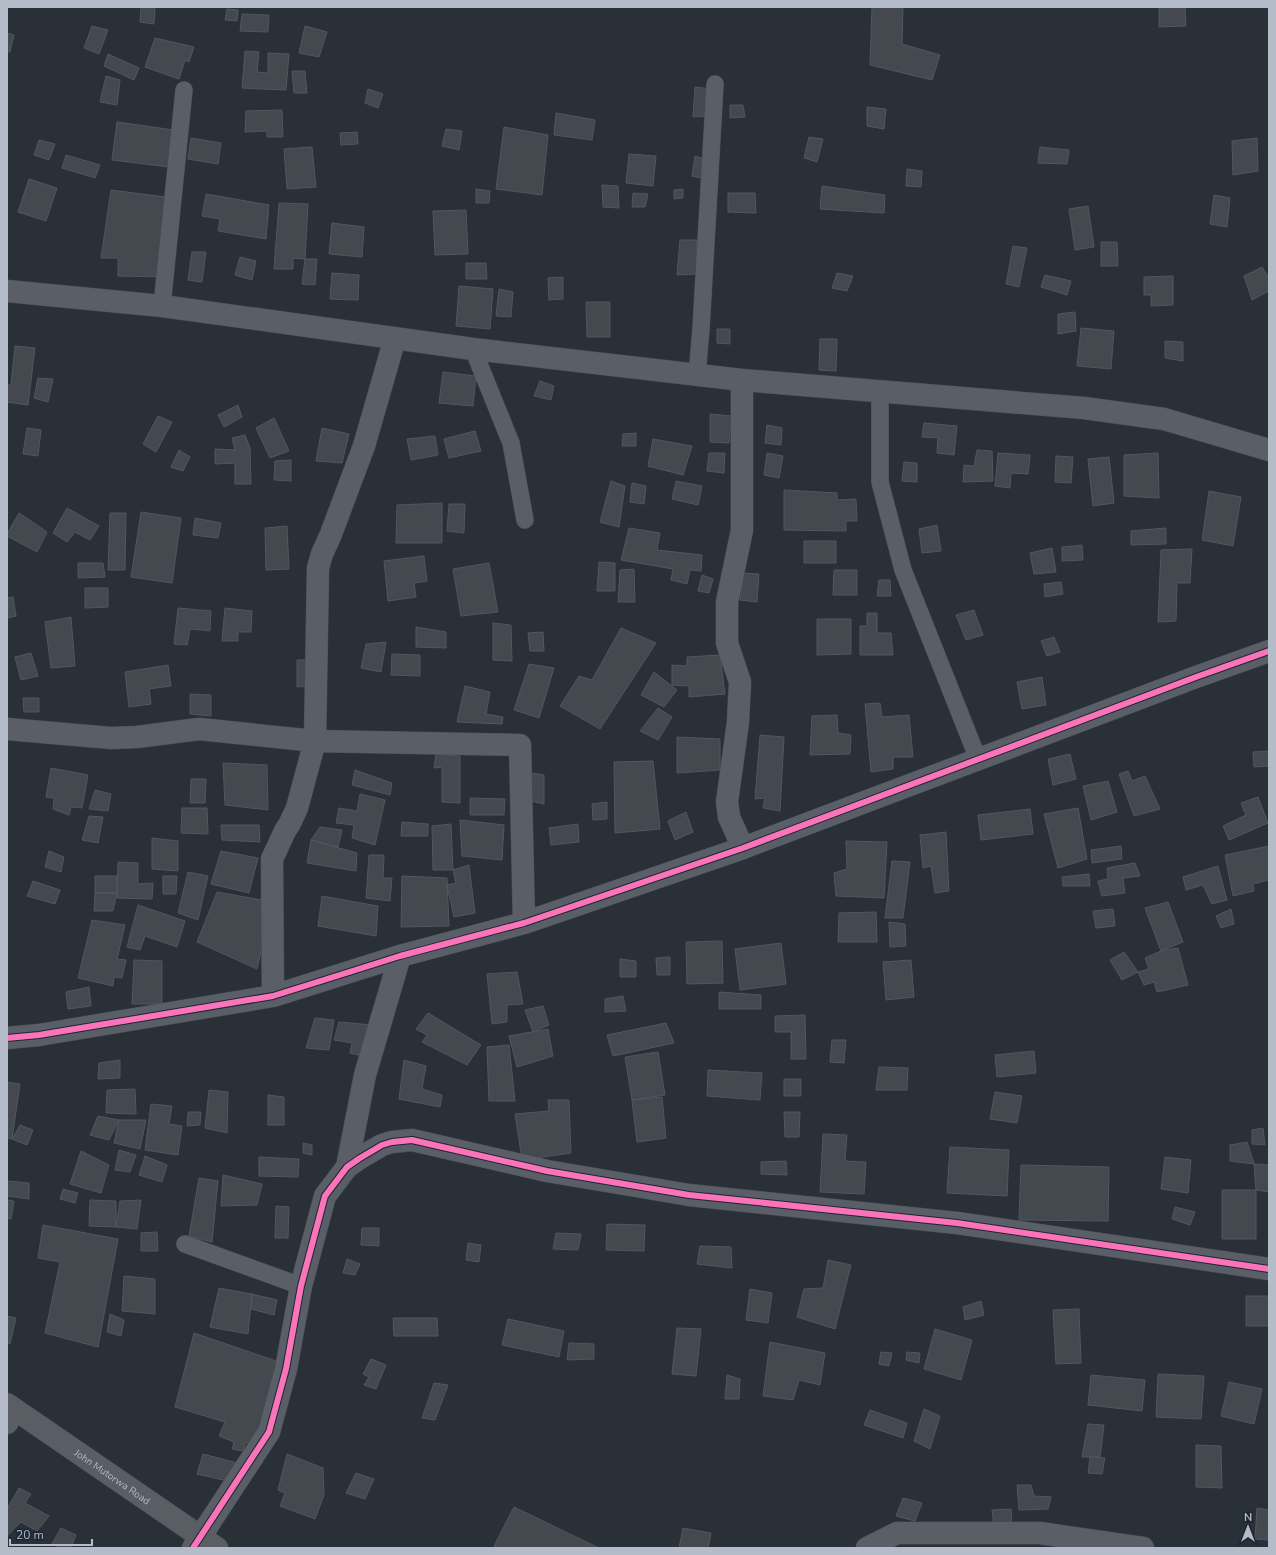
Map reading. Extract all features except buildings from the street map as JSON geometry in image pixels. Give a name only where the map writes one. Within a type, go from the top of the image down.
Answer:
[{"type":"street","points":[[7,291],[162,306],[473,349],[742,380],[1084,408],[1164,419],[1269,450]]},
{"type":"street","points":[[273,996],[272,859],[297,808],[316,741],[318,568],[364,446],[395,338]]},
{"type":"street","points":[[742,380],[742,530],[726,602],[727,643],[740,682],[738,722],[727,802],[729,817],[743,848]]},
{"type":"street","points":[[7,1038],[39,1035],[273,996],[400,956],[524,923],[743,848],[1196,677],[1269,651]]},
{"type":"street","points":[[7,729],[112,738],[137,737],[199,729],[316,741],[520,745],[524,923]]},
{"type":"street","points":[[347,1167],[365,1075],[400,956]]},
{"type":"street","points":[[204,1544],[269,1432],[286,1368],[301,1286],[325,1196],[347,1167],[382,1144],[412,1140],[547,1171],[689,1195],[957,1223],[1269,1269]]},
{"type":"street","name":"John Mutorwa Road","points":[[10,1412],[204,1544]]},
{"type":"street","points":[[867,1548],[897,1534],[1032,1533],[1143,1548]]},
{"type":"lane","points":[[696,375],[701,329],[715,84]]},
{"type":"lane","points":[[162,306],[184,90]]},
{"type":"lane","points":[[473,349],[511,443],[525,520]]},
{"type":"lane","points":[[880,392],[880,482],[901,563],[978,759]]},
{"type":"lane","points":[[185,1244],[301,1286]]},
{"type":"cycle path","points":[[7,1038],[39,1035],[273,996],[400,956],[524,923],[743,848],[1196,677],[1269,651]]},
{"type":"cycle path","points":[[193,1548],[269,1432],[286,1369],[301,1286],[325,1196],[347,1167],[382,1145],[392,1142],[412,1140],[547,1171],[689,1195],[957,1223],[1269,1269]]}]
